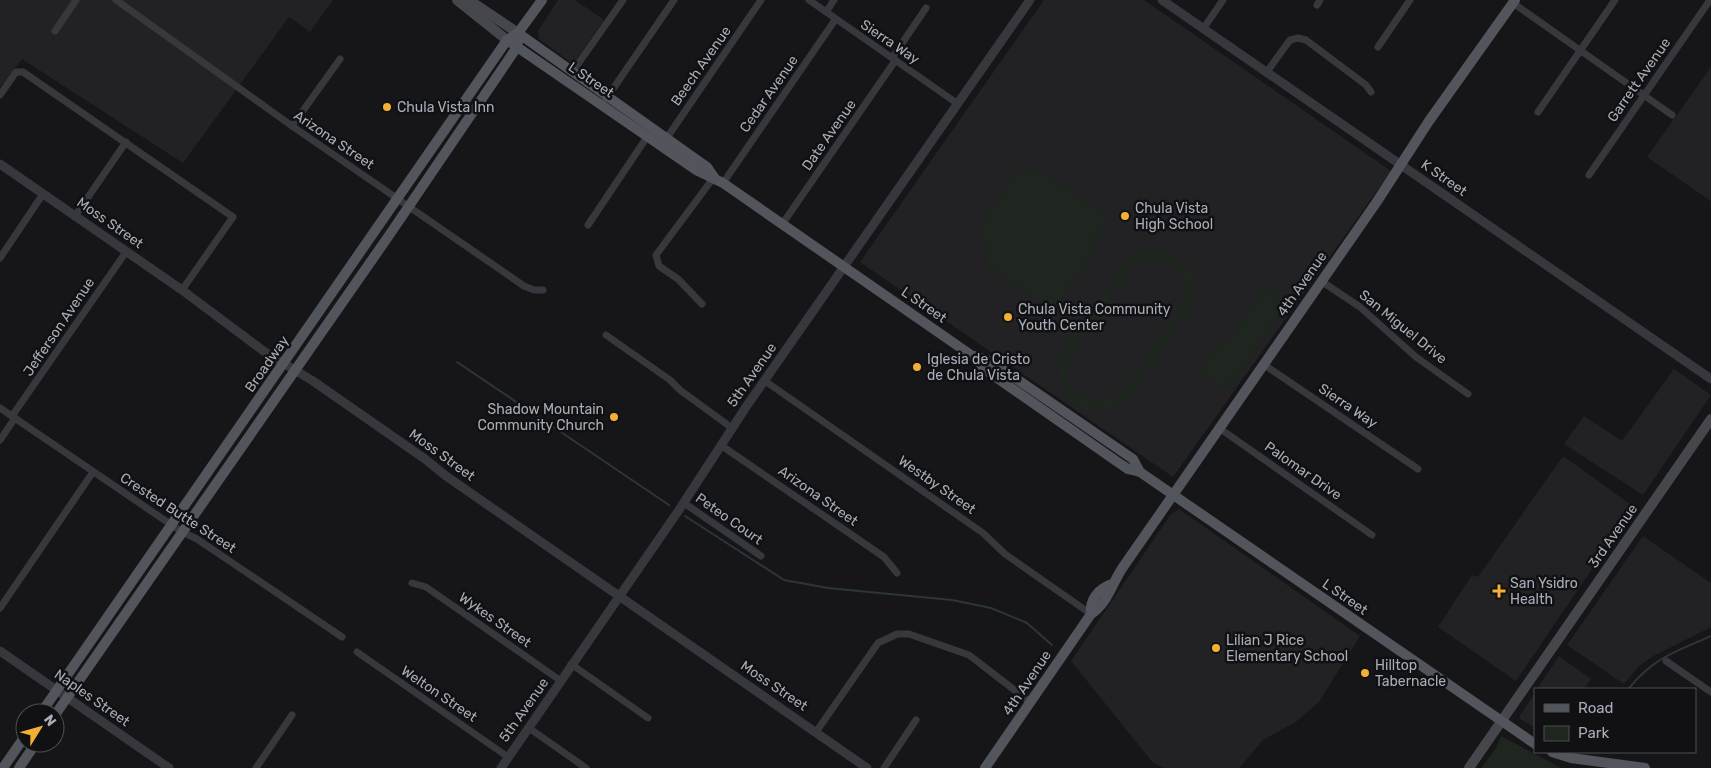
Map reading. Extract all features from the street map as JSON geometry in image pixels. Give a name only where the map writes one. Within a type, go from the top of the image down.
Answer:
[{"type":"main road","name":"L Street","points":[[457,0],[517,47],[605,100],[663,142],[708,167],[718,180],[971,354],[987,371],[1128,469],[1140,472],[1534,743]]},
{"type":"main road","name":"L Street","points":[[469,0],[573,71],[605,100]]},
{"type":"main road","name":"Broadway","points":[[48,703],[507,40],[518,33],[542,0]]},
{"type":"main road","name":"4th Avenue","points":[[985,768],[1091,614],[1090,605],[1103,586],[1112,584],[1514,1]]},
{"type":"main road","points":[[517,47],[518,33]]},
{"type":"main road","name":"Broadway","points":[[63,703],[517,47]]},
{"type":"main road","name":"3rd Avenue","points":[[1469,768],[1711,419]]},
{"type":"main road","points":[[3,768],[15,751]]},
{"type":"main road","points":[[19,768],[29,753]]},
{"type":"main road","points":[[1555,753],[1571,758],[1645,768]]},
{"type":"street","points":[[55,32],[76,0]]},
{"type":"street","name":"Arizona Street","points":[[116,0],[292,126],[524,286],[534,290],[542,290]]},
{"type":"street","points":[[573,71],[623,0]]},
{"type":"street","points":[[605,100],[674,0]]},
{"type":"street","name":"Beech Avenue","points":[[663,142],[762,0]]},
{"type":"street","name":"Sierra Way","points":[[809,0],[958,104]]},
{"type":"street","points":[[826,12],[834,0]]},
{"type":"street","name":"5th Avenue","points":[[501,768],[684,503],[765,380],[846,267],[1030,0]]},
{"type":"street","name":"K Street","points":[[1162,0],[1711,379]]},
{"type":"street","points":[[1203,29],[1223,0]]},
{"type":"street","points":[[1378,47],[1410,0]]},
{"type":"street","points":[[1538,112],[1614,0]]},
{"type":"street","name":"Garrett Avenue","points":[[1589,175],[1710,0]]},
{"type":"street","points":[[1514,1],[1672,115]]},
{"type":"street","name":"Date Avenue","points":[[783,224],[926,8]]},
{"type":"street","name":"Cedar Avenue","points":[[702,304],[678,279],[659,266],[656,255],[718,180],[836,20]]},
{"type":"street","points":[[1266,73],[1290,40],[1298,38],[1310,43],[1366,85],[1372,92]]},
{"type":"street","points":[[292,126],[340,59]]},
{"type":"street","points":[[0,95],[16,72],[23,72],[233,217],[182,290]]},
{"type":"street","points":[[588,225],[649,132]]},
{"type":"street","points":[[75,216],[126,142]]},
{"type":"street","name":"Moss Street","points":[[0,164],[182,290],[283,363],[381,428],[618,596],[868,768]]},
{"type":"street","points":[[0,258],[43,194]]},
{"type":"street","name":"Jefferson Avenue","points":[[0,440],[126,252]]},
{"type":"street","name":"San Miguel Drive","points":[[1321,281],[1360,307],[1416,357],[1468,394]]},
{"type":"street","points":[[606,335],[670,380],[680,390],[732,428]]},
{"type":"street","name":"Sierra Way","points":[[1263,364],[1418,469]]},
{"type":"street","name":"Westby Street","points":[[765,380],[974,526],[1005,554],[1091,614]]},
{"type":"street","name":"Crested Butte Street","points":[[0,408],[182,532],[197,539],[342,637]]},
{"type":"street","name":"Palomar Drive","points":[[1219,428],[1372,535]]},
{"type":"street","name":"Arizona Street","points":[[722,446],[884,558],[897,573]]},
{"type":"street","points":[[0,608],[93,472]]},
{"type":"street","name":"Peteo Court","points":[[684,503],[761,556]]},
{"type":"street","name":"Wykes Street","points":[[412,583],[426,587],[561,681]]},
{"type":"street","points":[[816,732],[878,643],[897,634],[909,634],[969,655],[1030,702]]},
{"type":"street","name":"Naples Street","points":[[0,651],[168,768]]},
{"type":"street","name":"Welton Street","points":[[356,652],[508,757]]},
{"type":"street","points":[[1666,661],[1711,692]]},
{"type":"street","points":[[572,664],[648,718]]},
{"type":"street","points":[[256,768],[292,715]]},
{"type":"street","points":[[884,768],[916,720]]},
{"type":"street","points":[[529,728],[586,768]]},
{"type":"shaded area","points":[[0,0],[333,0],[310,32],[289,17],[183,163],[22,59],[0,87]]},
{"type":"shaded area","points":[[558,0],[575,0],[604,20],[573,64],[539,39],[538,31]]},
{"type":"shaded area","name":"Chula Vista High School","points":[[1044,0],[1144,0],[1391,171],[1173,477],[860,262]]},
{"type":"shaded area","points":[[1711,67],[1711,201],[1647,157]]},
{"type":"shaded area","points":[[1674,369],[1711,395],[1643,495],[1564,444],[1584,416],[1622,441]]},
{"type":"shaded area","points":[[1563,456],[1634,507],[1516,681],[1438,627],[1472,575],[1478,577]]},
{"type":"shaded area","name":"Lilian J Rice Elementary School","points":[[1179,509],[1360,636],[1319,702],[1297,721],[1263,740],[1239,768],[1164,768],[1153,763],[1071,661],[1171,514]]},
{"type":"shaded area","points":[[1643,536],[1711,583],[1711,627],[1655,655],[1639,666],[1624,684],[1567,645]]},
{"type":"shaded area","points":[[1559,656],[1591,679],[1585,688],[1538,688]]},
{"type":"shaded area","points":[[1534,694],[1534,727],[1520,719],[1520,715]]},
{"type":"green space","points":[[1033,165],[1106,216],[1107,223],[1095,239],[1096,251],[1052,311],[988,266],[980,224],[1018,171]]},
{"type":"green space","points":[[1159,249],[1169,252],[1184,262],[1193,276],[1195,284],[1194,303],[1128,401],[1106,410],[1085,410],[1069,400],[1058,370],[1058,358],[1128,257],[1146,250]],"holes":[[[1158,259],[1176,268],[1183,279],[1186,293],[1185,300],[1121,393],[1109,399],[1098,401],[1079,395],[1072,388],[1068,379],[1071,356],[1134,265]]]},
{"type":"green space","points":[[1266,285],[1289,301],[1226,391],[1198,371],[1218,342],[1224,345]]},
{"type":"green space","points":[[1501,736],[1561,768],[1481,768],[1496,748]]},
{"type":"waterway","points":[[457,362],[669,505]]},
{"type":"waterway","points":[[685,516],[784,580],[828,588],[952,600],[991,608],[1027,623],[1052,645]]},
{"type":"waterway","points":[[1630,687],[1658,661],[1711,636]]},
{"type":"place","name":"Chula Vista Inn","points":[[387,107]]},
{"type":"place","name":"Chula Vista High School","points":[[1125,216]]},
{"type":"place","name":"Chula Vista Community Youth Center","points":[[1008,317]]},
{"type":"place","name":"Iglesia de Cristo de Chula Vista","points":[[917,367]]},
{"type":"place","name":"Shadow Mountain Community Church","points":[[614,417]]},
{"type":"place","name":"San Ysidro Health","points":[[1499,591]]},
{"type":"place","name":"Lilian J Rice Elementary School","points":[[1216,648]]},
{"type":"place","name":"Hilltop Tabernacle","points":[[1365,673]]}]
